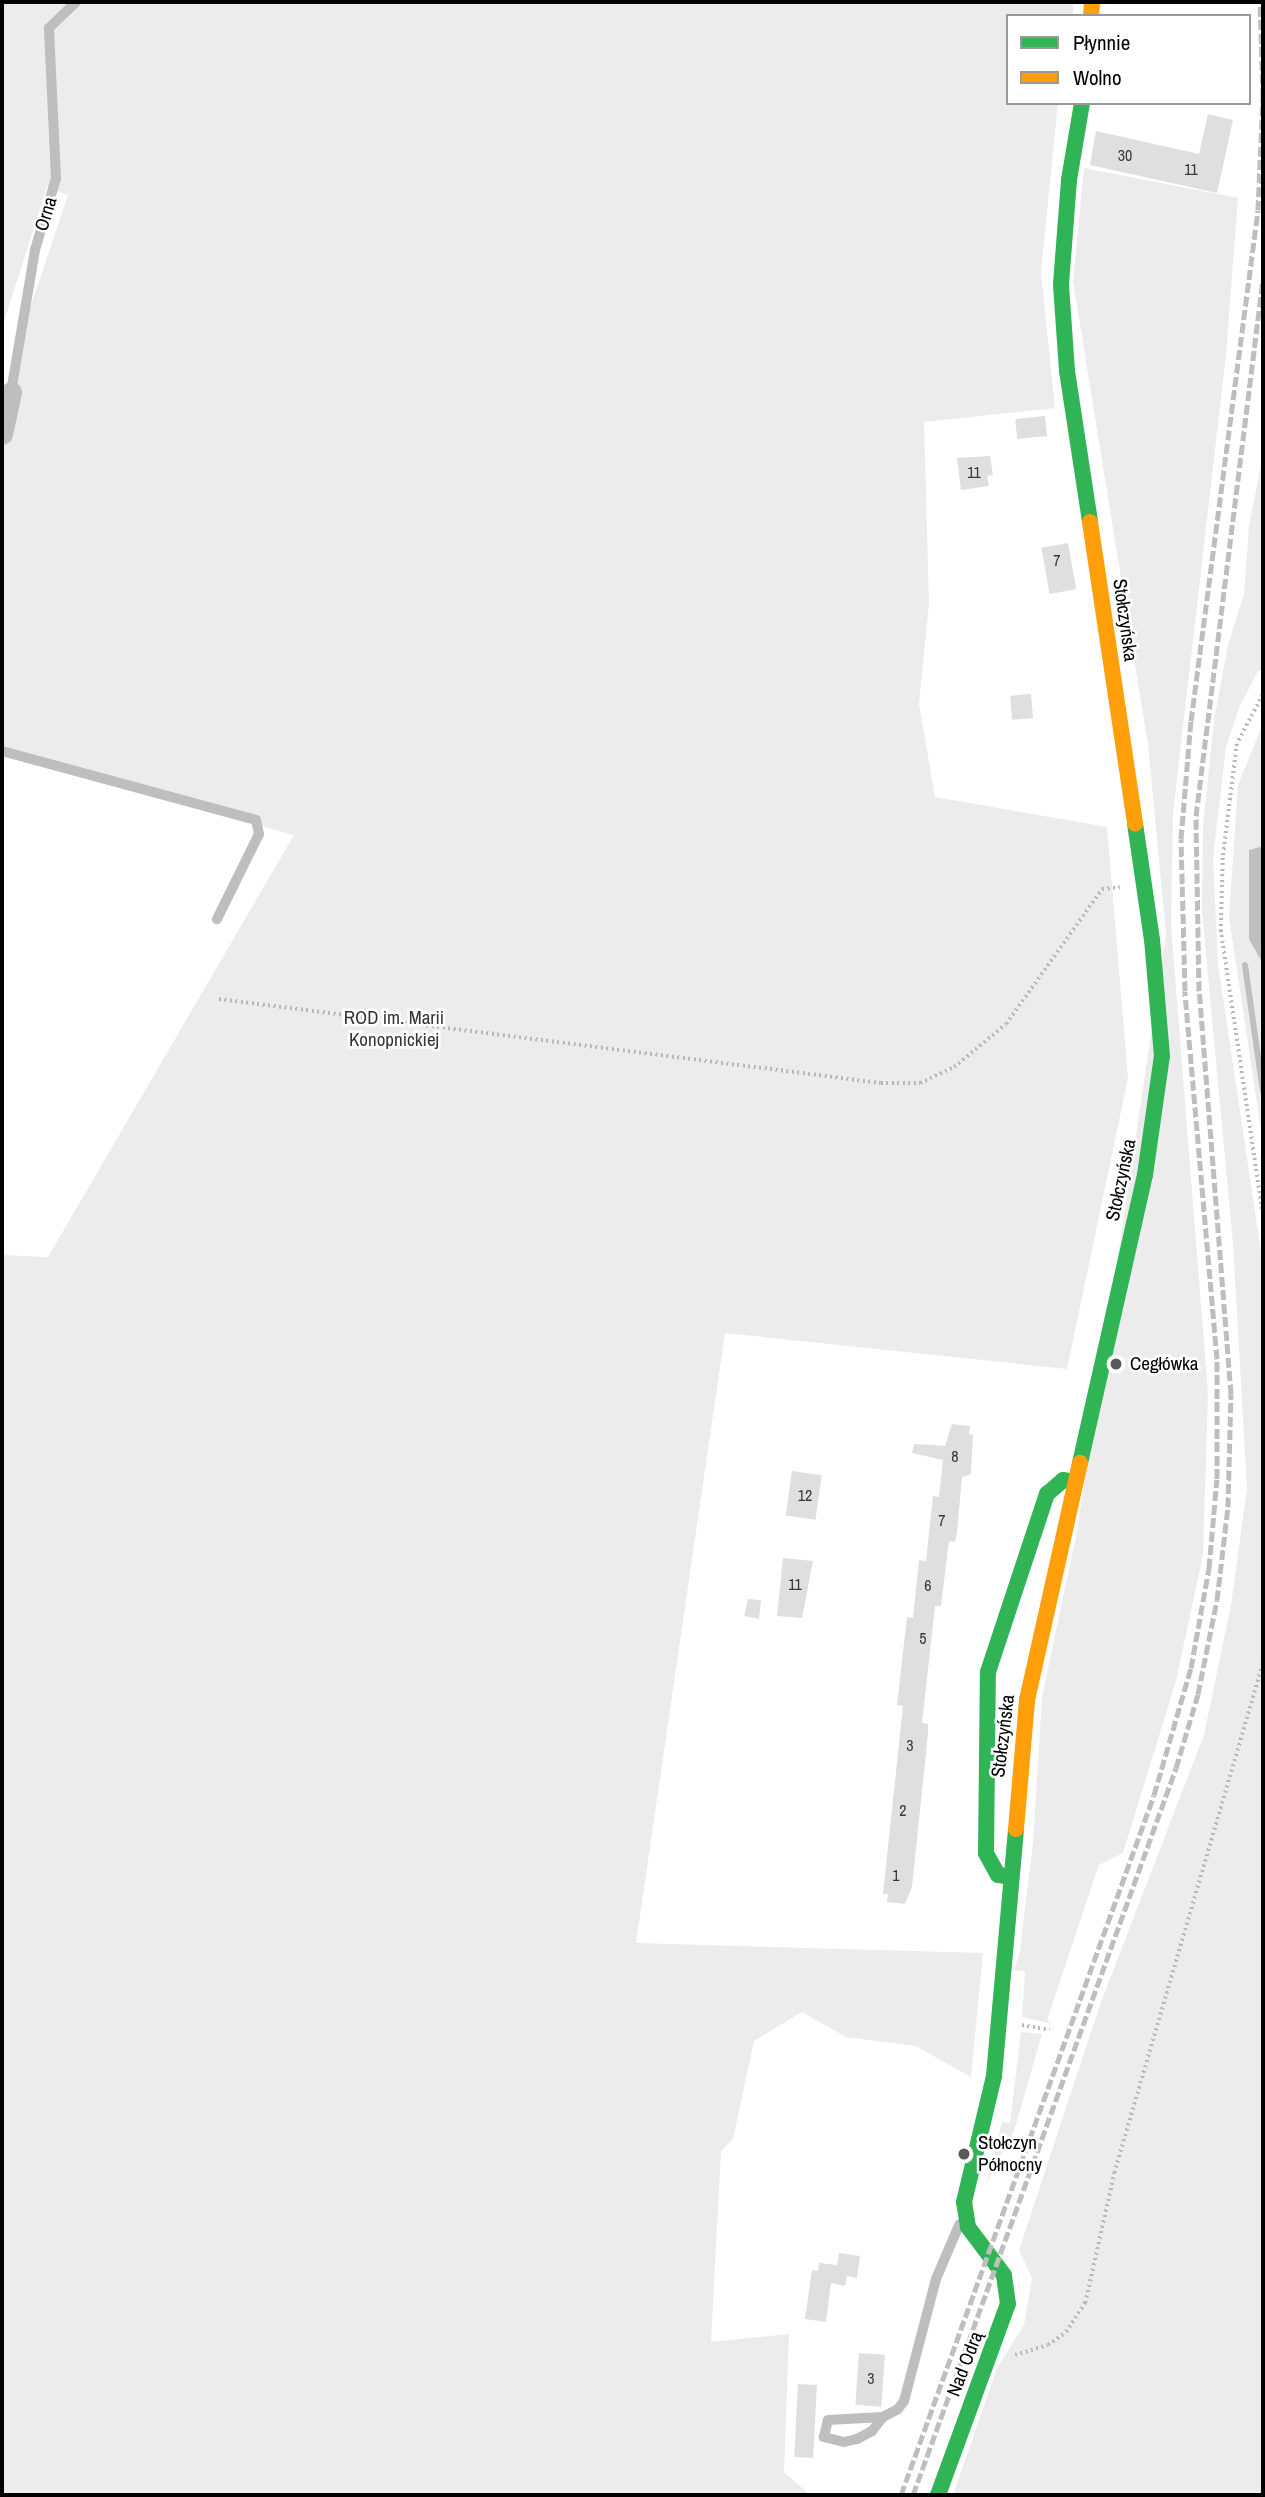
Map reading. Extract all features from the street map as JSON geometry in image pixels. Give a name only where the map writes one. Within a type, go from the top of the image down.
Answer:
[{"type":"street","name":"Stołczyńska","points":[[964,2212],[994,2076],[1027,1700],[1144,1175],[1162,1056],[1152,940],[1067,371],[1062,272],[1069,180],[1082,105]]},
{"type":"street","name":"Orna","points":[[2,434],[11,391]]},
{"type":"street","points":[[1011,1877],[998,1875],[986,1853],[988,1672],[1046,1494],[1063,1480],[1075,1482]]},
{"type":"street","name":"Nad Odrą","points":[[938,2495],[993,2350],[1009,2297],[1004,2275],[968,2227],[964,2212]]},
{"type":"lane","name":"Orna","points":[[11,391],[35,250],[56,178],[49,29],[76,2]]},
{"type":"lane","points":[[2,751],[256,820],[259,834],[216,919]]},
{"type":"lane","points":[[883,2417],[837,2416],[828,2420],[824,2437],[844,2442],[857,2439],[872,2431],[883,2417],[898,2409],[909,2390],[936,2279],[964,2212]]},
{"type":"path","points":[[1263,695],[1237,744],[1223,858],[1221,930],[1263,1213]]},
{"type":"path","points":[[219,999],[881,1083],[920,1083],[954,1067],[1006,1024],[1102,889],[1114,888]]},
{"type":"path","points":[[993,2350],[1023,2355],[1048,2345],[1066,2332],[1085,2303],[1114,2173],[1263,1662]]},
{"type":"path","points":[[1013,2025],[1050,2030]]},
{"type":"green space","name":"ROD im. Marii Konopnickiej","points":[[2,2],[1073,2],[1073,14],[1006,14],[1006,105],[1058,105],[1041,272],[1055,408],[924,422],[929,603],[919,704],[935,797],[1107,827],[1128,1078],[1067,1369],[725,1333],[636,1943],[983,1953],[971,2077],[916,2046],[846,2037],[802,2012],[754,2041],[733,2139],[721,2151],[711,2342],[789,2334],[784,2472],[810,2495],[2,2495],[2,1255],[48,1257],[294,835],[2,756],[2,420],[19,341],[68,195],[47,187],[2,328]]},
{"type":"green space","points":[[1084,168],[1238,198],[1226,355],[1173,813],[1171,925],[1208,1393],[1203,1555],[1176,1681],[1123,1853],[1099,1865],[1047,2020],[1052,2024],[1022,2017],[1025,1971],[1014,1970],[1020,1951],[1033,1842],[1042,1697],[1077,1531],[1166,934],[1148,745],[1073,281]]},
{"type":"green space","points":[[1263,455],[1263,670],[1258,671],[1239,708],[1226,747],[1213,858],[1218,964],[1261,1252],[1263,2495],[953,2495],[997,2368],[1024,2325],[1032,2278],[1019,2250],[1101,2002],[1204,1735],[1231,1605],[1247,1488],[1233,1244],[1202,911],[1203,826],[1214,720],[1228,645],[1244,594],[1249,526]]},
{"type":"green space","points":[[1263,723],[1263,846],[1249,850],[1249,938],[1263,964],[1263,1144],[1229,917],[1238,785]]},
{"type":"green space","points":[[1021,2032],[1042,2034],[1015,2128],[986,2185],[1002,2122],[1010,2123]]},
{"type":"shaded area","points":[[1263,846],[1263,964],[1249,939],[1249,850]]},
{"type":"building","points":[[1208,114],[1233,120],[1217,193],[1090,165],[1096,131],[1199,154]]},
{"type":"building","points":[[1045,416],[1047,436],[1017,439],[1015,419]]},
{"type":"building","points":[[990,456],[993,475],[987,476],[989,486],[961,490],[957,458]]},
{"type":"building","points":[[1068,543],[1076,589],[1050,594],[1041,548]]},
{"type":"building","points":[[1031,694],[1033,718],[1012,720],[1010,696]]},
{"type":"building","points":[[952,1424],[970,1426],[969,1434],[973,1435],[971,1474],[962,1477],[955,1542],[949,1541],[941,1606],[935,1606],[922,1723],[928,1724],[928,1734],[912,1887],[905,1904],[887,1902],[888,1894],[883,1894],[903,1706],[897,1705],[907,1617],[913,1618],[919,1560],[926,1561],[933,1496],[939,1497],[943,1460],[912,1453],[914,1444],[945,1446]]},
{"type":"building","points":[[792,1471],[822,1475],[815,1520],[786,1516]]},
{"type":"building","points":[[783,1558],[813,1561],[802,1618],[777,1616]]},
{"type":"building","points":[[748,1599],[761,1600],[759,1619],[744,1616]]},
{"type":"building","points":[[839,2253],[860,2256],[857,2278],[847,2276],[845,2286],[831,2283],[826,2322],[805,2319],[812,2270],[818,2271],[819,2263],[837,2265]]},
{"type":"building","points":[[859,2353],[885,2355],[881,2407],[855,2405]]},
{"type":"building","points":[[798,2384],[817,2385],[813,2458],[794,2457]]},
{"type":"waterway","points":[[1245,965],[1263,1091]]},
{"type":"railway","points":[[901,2495],[1154,1795],[1191,1668],[1209,1568],[1217,1479],[1217,1359],[1185,991],[1181,839],[1191,721],[1258,210],[1263,97],[1260,2]]},
{"type":"railway","points":[[913,2495],[1176,1768],[1198,1694],[1217,1600],[1228,1507],[1231,1394],[1199,991],[1196,816],[1263,279]]},
{"type":"traffic: fast","points":[[1082,105],[1069,180],[1061,285],[1067,371],[1090,522]]},
{"type":"traffic: fast","points":[[1080,1463],[1145,1175],[1162,1056],[1152,940],[1135,824]]},
{"type":"traffic: fast","points":[[1011,1877],[998,1875],[986,1853],[988,1672],[1047,1494],[1063,1480],[1075,1482]]},
{"type":"traffic: fast","points":[[938,2495],[1008,2304],[1004,2275],[968,2227],[964,2202],[994,2076],[1016,1829]]},
{"type":"traffic: slow","points":[[1091,14],[1092,2]]},
{"type":"traffic: slow","points":[[1090,522],[1135,824]]},
{"type":"traffic: slow","points":[[1016,1829],[1027,1700],[1080,1463]]},
{"type":"place","name":"Cegłówka","points":[[1116,1364]]},
{"type":"place","name":"Stołczyn Północny","points":[[964,2154]]}]
